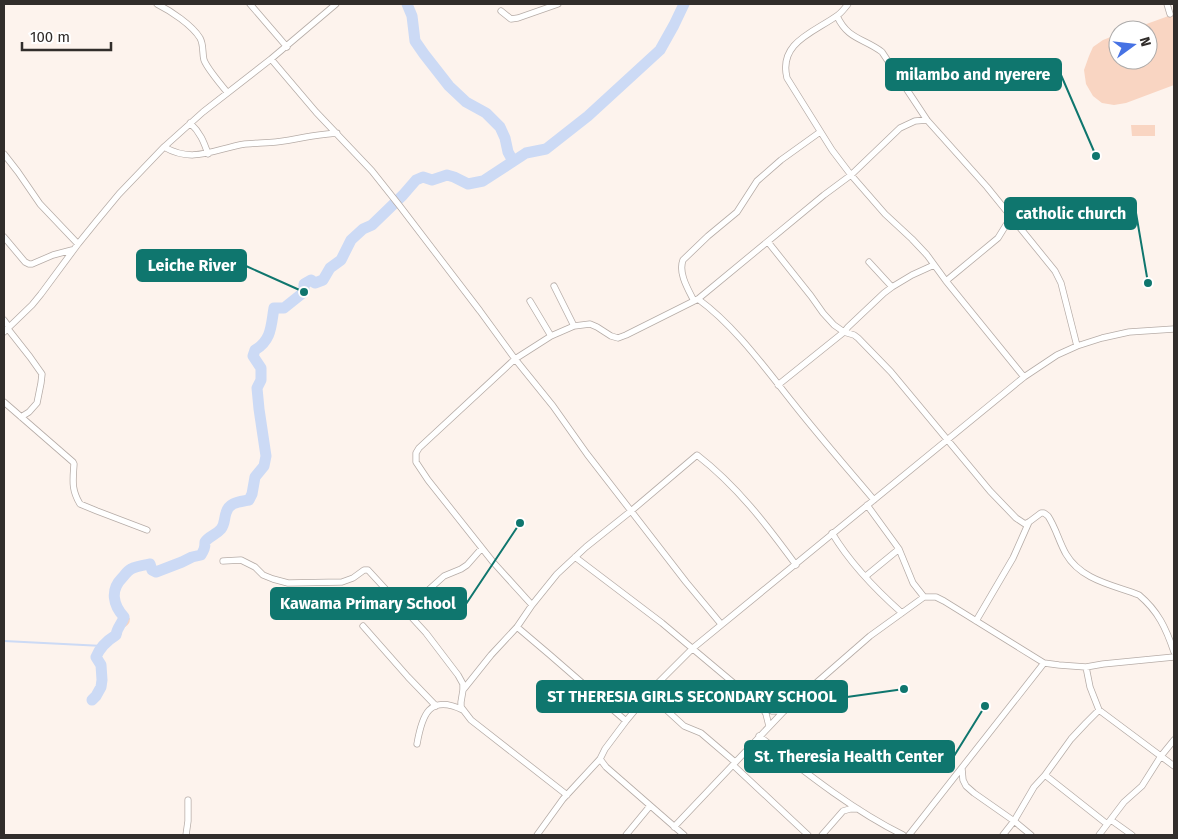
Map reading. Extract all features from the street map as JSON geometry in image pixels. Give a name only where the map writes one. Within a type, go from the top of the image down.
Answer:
[{"type":"street","points":[[157,4],[197,34],[202,42],[203,56],[206,64],[227,92]]},
{"type":"street","points":[[250,4],[287,47]]},
{"type":"street","points":[[7,329],[32,305],[72,250],[119,194],[164,147],[227,92],[271,60],[336,4]]},
{"type":"street","points":[[501,11],[511,19],[558,4]]},
{"type":"street","points":[[848,4],[837,16],[798,41],[791,48],[786,63],[785,71],[787,78],[820,132],[851,175],[884,214],[919,246],[1024,377]]},
{"type":"street","points":[[1167,4],[1170,14]]},
{"type":"street","points":[[837,16],[840,23],[854,37],[874,46],[882,52],[927,120],[987,187],[1055,271],[1061,283],[1077,346]]},
{"type":"street","points":[[271,60],[392,196],[515,359],[553,406],[587,454],[721,624]]},
{"type":"street","points":[[532,605],[493,562],[428,480],[416,462],[416,453],[515,359],[551,336],[574,326],[590,324],[618,338],[696,300],[851,175],[900,128],[915,121],[927,120]]},
{"type":"street","points":[[190,123],[198,131],[208,154]]},
{"type":"street","points":[[820,132],[756,181],[736,212],[683,260],[682,269],[685,281],[696,300],[725,322],[874,500]]},
{"type":"street","points":[[164,147],[172,152],[185,155],[208,154],[247,144],[276,142],[336,133]]},
{"type":"street","points":[[4,154],[40,204],[78,244]]},
{"type":"street","points":[[946,281],[998,238],[1006,225],[1013,219]]},
{"type":"street","points":[[4,237],[25,262],[29,264],[72,250]]},
{"type":"street","points":[[768,242],[823,313],[834,325],[858,338],[880,360],[911,394],[990,491],[1016,518],[1025,524],[1041,513],[1044,513],[1052,522],[1068,557],[1080,571],[1093,578],[1139,595],[1145,600],[1161,619],[1168,632],[1174,652]]},
{"type":"street","points":[[868,262],[892,287]]},
{"type":"street","points":[[778,385],[844,332],[884,293],[912,275],[934,265]]},
{"type":"street","points":[[554,286],[574,326]]},
{"type":"street","points":[[530,301],[551,336]]},
{"type":"street","points":[[4,320],[7,329],[42,374],[42,383],[37,403],[21,418]]},
{"type":"street","points":[[537,835],[567,795],[600,759],[605,749],[626,721],[675,665],[693,648],[1024,377],[1057,355],[1102,338],[1129,332],[1174,329]]},
{"type":"street","points":[[4,402],[73,462],[72,480],[80,504],[147,530]]},
{"type":"street","points":[[463,690],[491,655],[517,627],[557,574],[575,556],[697,455],[719,473],[748,503],[796,565]]},
{"type":"street","points":[[867,505],[899,549],[913,583],[924,597]]},
{"type":"street","points":[[976,620],[1013,558],[1029,522]]},
{"type":"street","points":[[832,534],[850,560],[902,613]]},
{"type":"street","points":[[405,611],[444,576],[467,565],[482,548]]},
{"type":"street","points":[[866,576],[899,549]]},
{"type":"street","points":[[575,556],[693,648],[761,706],[772,711],[784,711]]},
{"type":"street","points":[[223,561],[240,560],[255,567],[263,575],[288,583],[342,582],[350,580],[364,570],[368,570],[426,633],[458,675],[463,684],[461,707],[471,720],[567,795]]},
{"type":"street","points":[[674,827],[784,711],[870,636],[924,597],[936,597],[1044,662],[1086,667],[1174,657]]},
{"type":"street","points":[[364,626],[436,706]]},
{"type":"street","points":[[517,627],[626,721]]},
{"type":"street","points":[[909,835],[1044,662]]},
{"type":"street","points":[[1086,667],[1090,686],[1099,710],[1174,766]]},
{"type":"street","points":[[649,694],[684,726],[701,733],[808,835]]},
{"type":"street","points":[[417,744],[419,732],[429,710],[436,706],[447,705],[463,710]]},
{"type":"street","points":[[761,706],[766,714],[769,726]]},
{"type":"street","points":[[1003,835],[1014,821],[1034,787],[1071,739],[1099,710]]},
{"type":"street","points":[[759,736],[843,799],[903,835]]},
{"type":"street","points":[[1099,835],[1124,802],[1142,786],[1160,756],[1174,740]]},
{"type":"street","points":[[600,759],[606,767],[684,835]]},
{"type":"street","points":[[962,768],[962,775],[966,786],[1031,835]]},
{"type":"street","points":[[1044,775],[1109,822],[1132,835]]},
{"type":"street","points":[[822,835],[843,811],[843,799]]},
{"type":"street","points":[[186,835],[188,800]]},
{"type":"street","points":[[626,835],[650,806]]},
{"type":"street","points":[[843,811],[858,809]]},
{"type":"green space","points":[[1174,14],[1174,85],[1126,103],[1114,105],[1102,103],[1093,96],[1086,84],[1084,70],[1093,47],[1108,38],[1108,70],[1158,70],[1158,20]]},
{"type":"green space","points":[[1131,125],[1155,125],[1155,136],[1132,136]]},
{"type":"green space","points":[[116,603],[122,613],[129,617],[130,620],[129,624],[125,627],[121,626],[122,634],[118,638],[116,638],[113,632],[116,622],[120,620],[114,604]]},
{"type":"waterway","points":[[407,4],[412,16],[415,41],[449,86],[466,102],[486,113],[500,127],[513,161]]},
{"type":"waterway","points":[[92,700],[101,687],[102,680],[101,665],[96,657],[104,644],[116,635],[124,617],[117,608],[114,598],[114,592],[118,583],[128,571],[135,567],[150,564],[152,570],[156,572],[201,555],[205,542],[222,527],[227,509],[235,503],[249,500],[252,494],[255,477],[264,466],[266,456],[257,388],[261,380],[261,368],[253,356],[255,350],[268,337],[274,308],[284,308],[304,292],[304,284],[311,280],[315,283],[323,280],[330,268],[341,260],[351,240],[363,229],[372,225],[416,180],[423,177],[432,180],[447,175],[468,184],[483,181],[526,153],[546,149],[588,116],[660,50],[684,4]]},
{"type":"waterway","points":[[4,641],[103,646]]},
{"type":"place","name":"milambo and nyerere","points":[[1096,156]]},
{"type":"place","name":"catholic church","points":[[1148,283]]},
{"type":"place","name":"Leiche River","points":[[304,292]]},
{"type":"place","name":"Kawama Primary School","points":[[520,523]]},
{"type":"place","name":"ST THERESIA GIRLS SECONDARY SCHOOL","points":[[904,689]]},
{"type":"place","name":"St. Theresia Health Center","points":[[985,706]]}]
